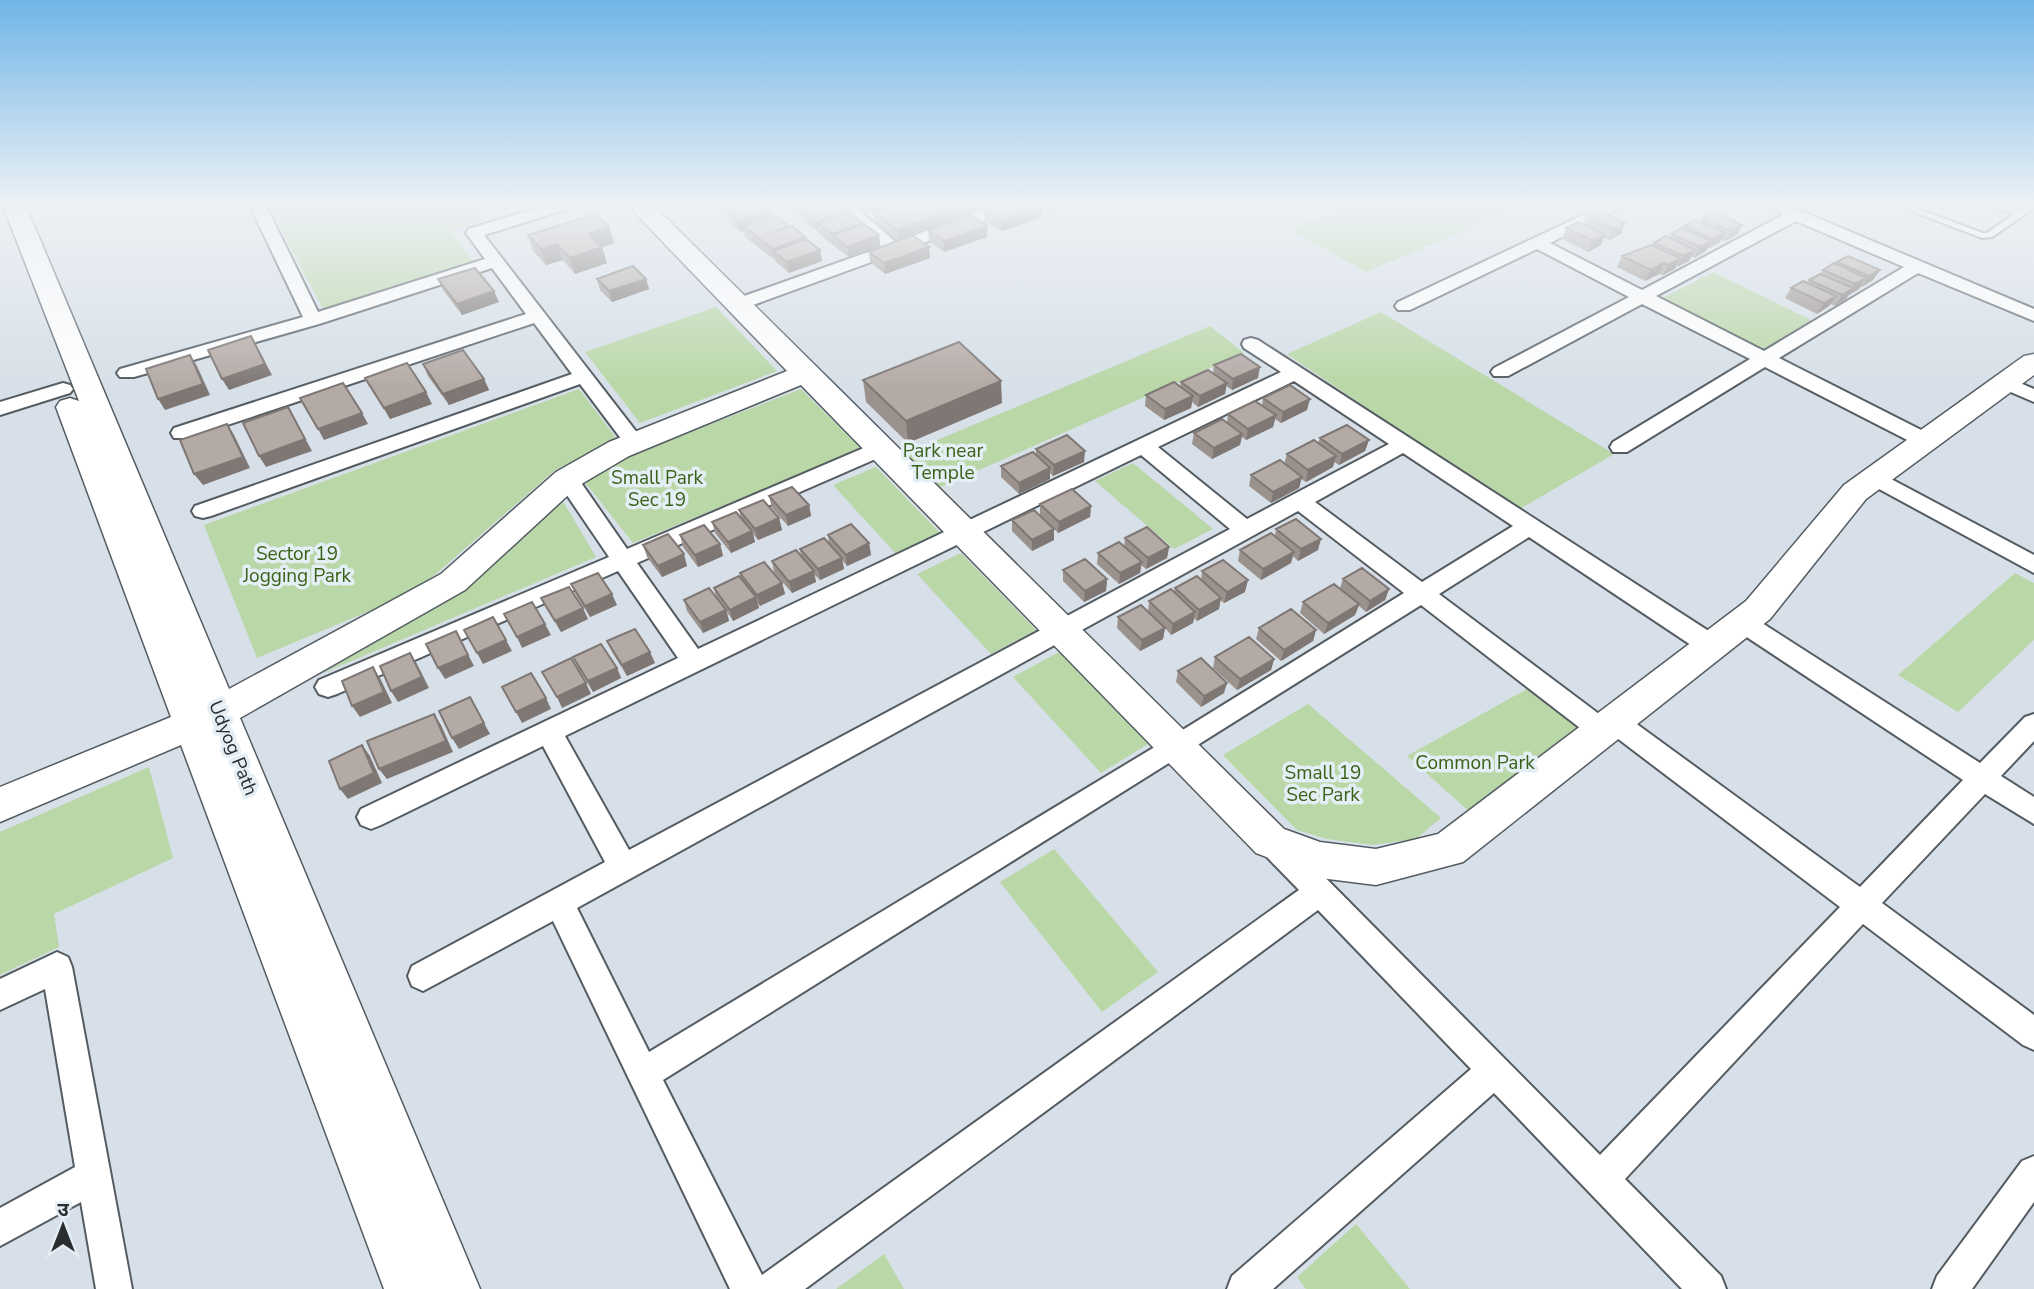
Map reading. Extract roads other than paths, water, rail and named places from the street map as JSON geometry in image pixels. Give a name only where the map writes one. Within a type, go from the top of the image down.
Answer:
[{"type":"main road","name":"Udyog Path","points":[[14,266],[63,389],[453,1289]]},
{"type":"main road","name":"Udyog Path","points":[[36,266],[205,718],[410,1289]]},
{"type":"main road","points":[[698,266],[1270,841],[1320,860],[1377,867],[1449,849],[1758,610],[1855,492],[1926,441],[2020,389],[2034,362]]},
{"type":"main road","points":[[0,805],[205,718],[453,582],[567,479],[635,443],[804,374]]},
{"type":"street","points":[[287,266],[313,320]]},
{"type":"street","points":[[127,373],[313,320],[482,266]]},
{"type":"street","points":[[498,266],[635,443]]},
{"type":"street","points":[[736,305],[844,266]]},
{"type":"street","points":[[1404,306],[1488,266]]},
{"type":"street","points":[[1583,266],[1926,441]]},
{"type":"street","points":[[1501,372],[1698,266]]},
{"type":"street","points":[[1917,266],[2034,316]]},
{"type":"street","points":[[1620,447],[1917,266]]},
{"type":"street","points":[[181,433],[537,316]]},
{"type":"street","points":[[1251,344],[1712,646]]},
{"type":"street","points":[[371,817],[1295,373]]},
{"type":"street","points":[[204,511],[584,376]]},
{"type":"street","points":[[0,409],[63,389]]},
{"type":"street","points":[[424,976],[1404,444]]},
{"type":"street","points":[[1143,446],[1246,530]]},
{"type":"street","points":[[328,687],[880,449]]},
{"type":"street","points":[[1882,473],[2034,547]]},
{"type":"street","points":[[1882,473],[2034,565]]},
{"type":"street","points":[[567,479],[694,663]]},
{"type":"street","points":[[1300,500],[1422,594],[1861,905],[2034,1034]]},
{"type":"street","points":[[643,1074],[1177,747],[1529,526]]},
{"type":"street","points":[[1742,622],[2034,811]]},
{"type":"street","points":[[1601,1179],[2034,724]]},
{"type":"street","points":[[549,732],[623,867]]},
{"type":"street","points":[[1270,841],[1704,1287]]},
{"type":"street","points":[[774,1289],[1320,892]]},
{"type":"street","points":[[559,902],[749,1289]]},
{"type":"street","points":[[0,995],[57,967],[114,1289]]},
{"type":"street","points":[[1245,1289],[1495,1070]]},
{"type":"street","points":[[1950,1289],[2034,1173]]},
{"type":"street","points":[[0,1228],[94,1176]]},
{"type":"park label","name":"Park near Temple","points":[[943,462]]},
{"type":"park label","name":"Small Park Sec 19","points":[[657,489]]},
{"type":"park label","name":"Sector 19 Jogging Park","points":[[297,565]]},
{"type":"park label","name":"Common Park","points":[[1475,763]]},
{"type":"park label","name":"Small 19 Sec Park","points":[[1323,784]]}]
